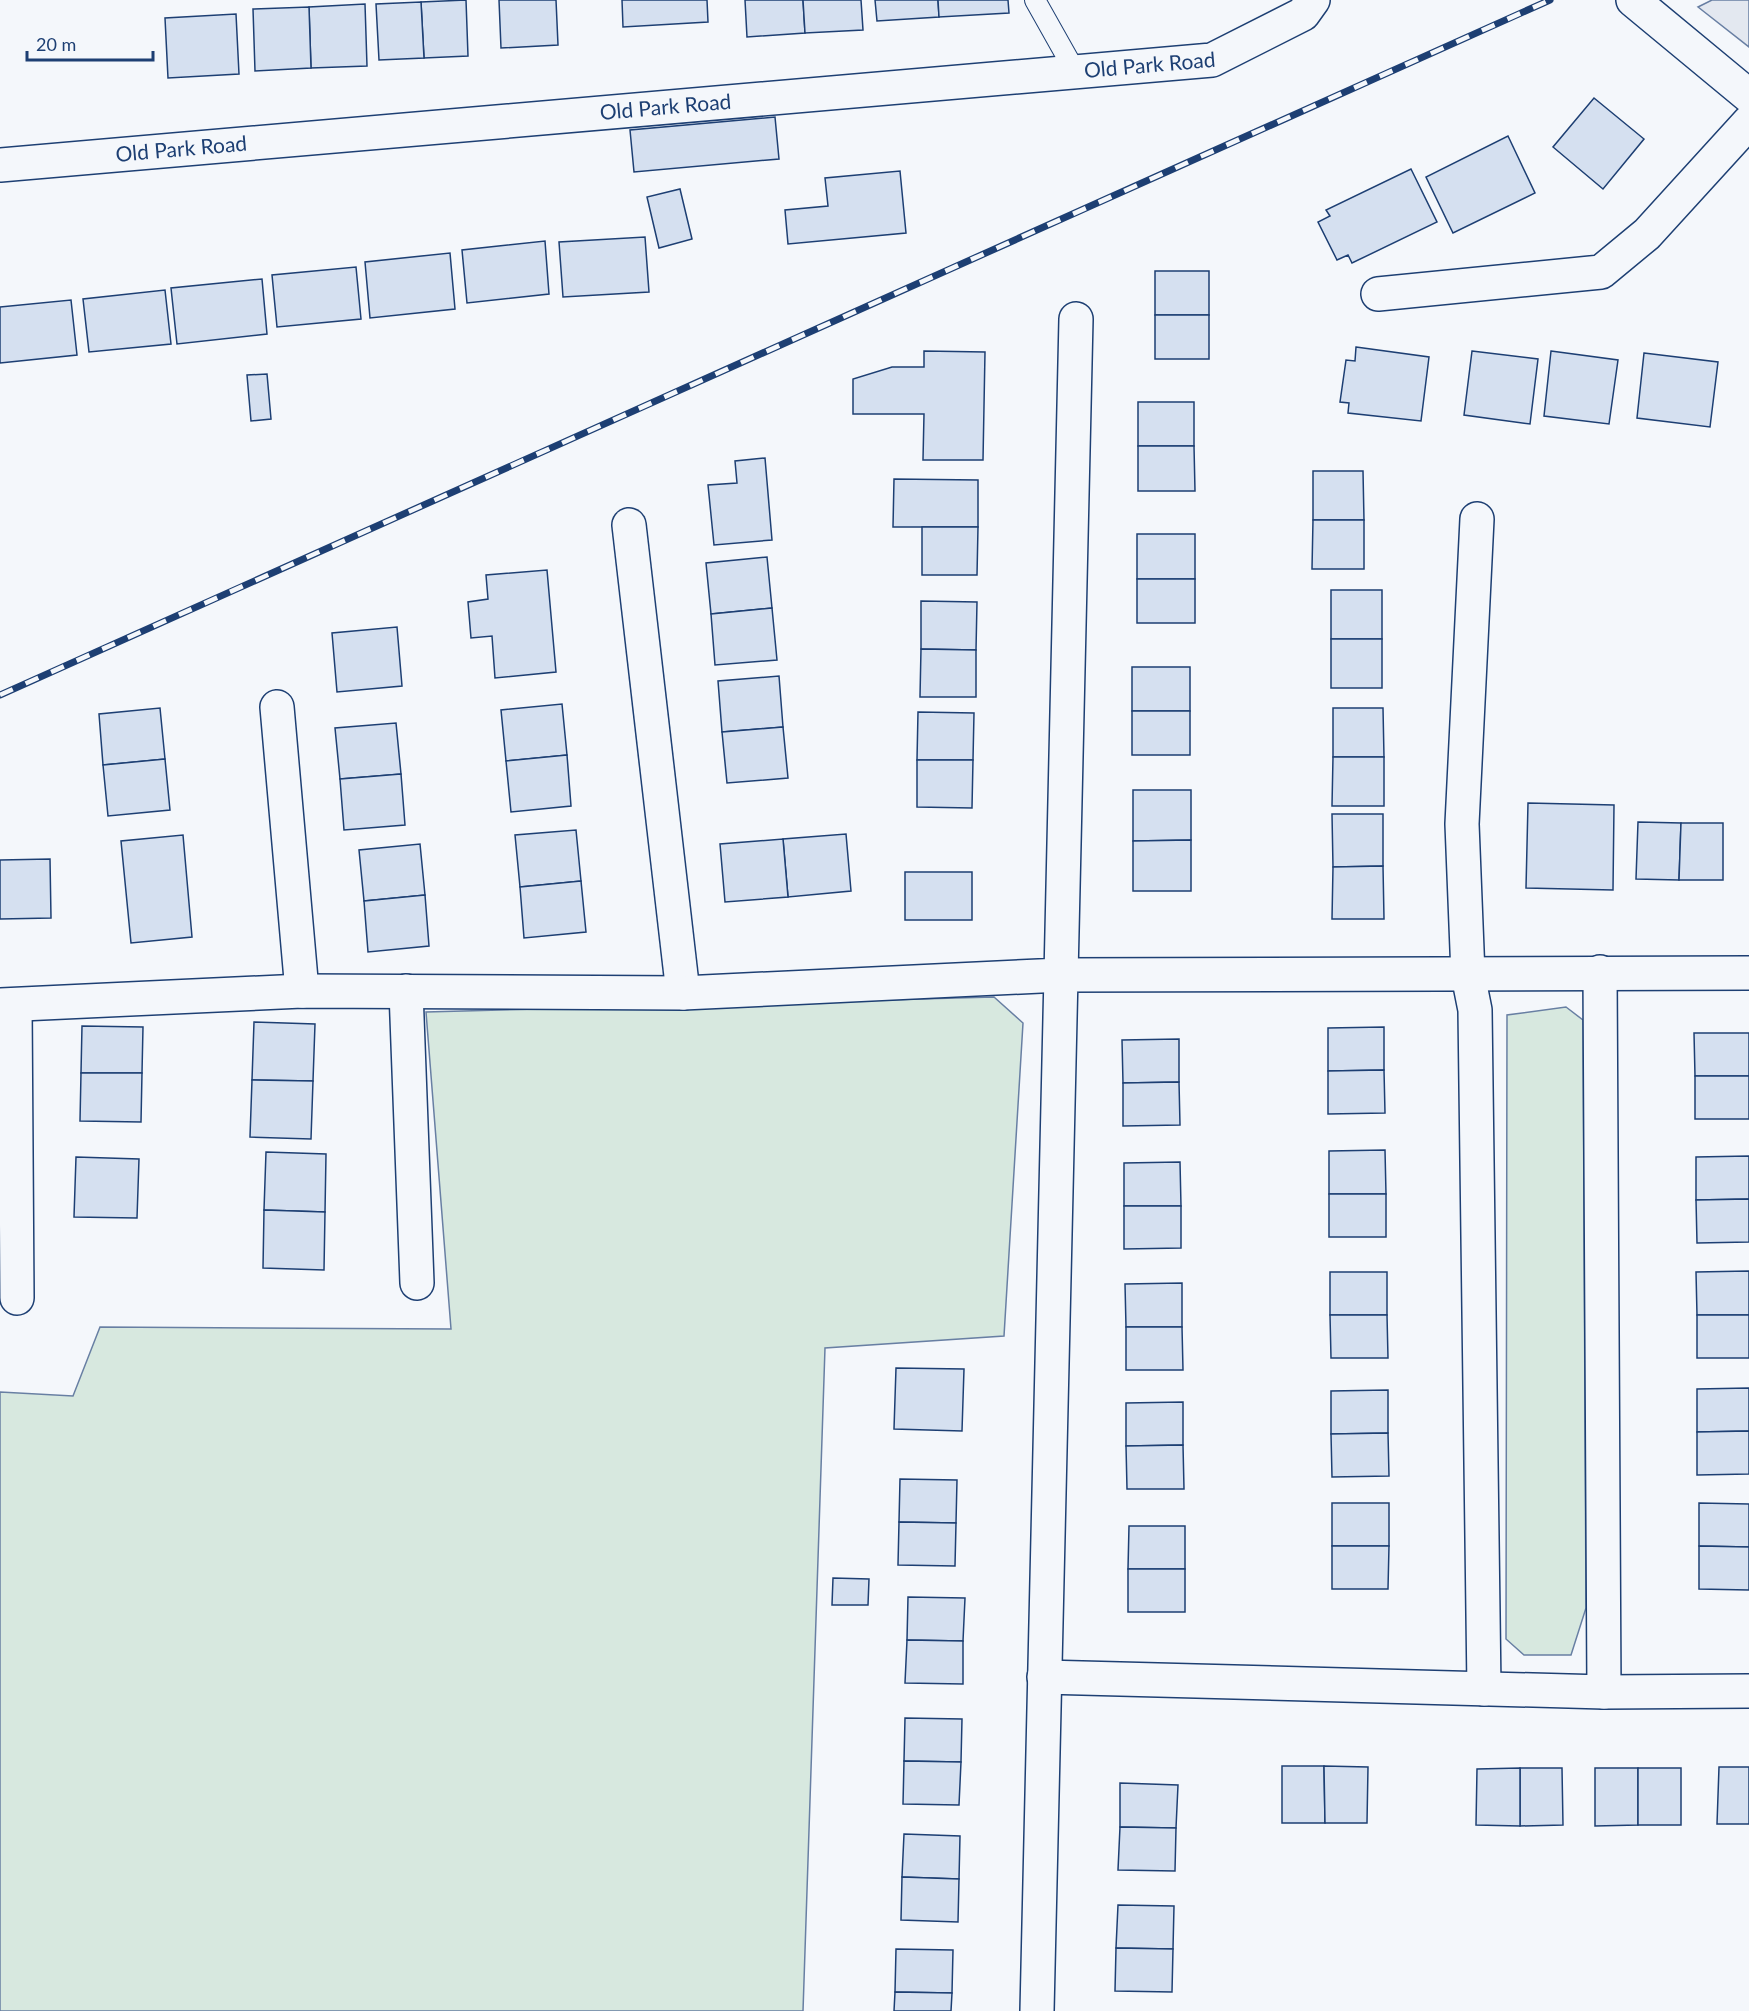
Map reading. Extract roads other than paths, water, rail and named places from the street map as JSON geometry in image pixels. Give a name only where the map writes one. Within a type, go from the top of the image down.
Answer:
[{"type":"street","name":"Old Park Road","points":[[0,165],[1212,60],[1303,14],[1313,0]]},
{"type":"street","points":[[1645,9],[1749,96]]},
{"type":"street","points":[[1378,294],[1601,272],[1647,234],[1749,122]]},
{"type":"street","points":[[1037,2011],[1076,319]]},
{"type":"street","points":[[1477,519],[1462,824],[1468,975],[1475,1010],[1484,1689]]},
{"type":"street","points":[[629,525],[683,993]]},
{"type":"street","points":[[277,707],[302,991]]},
{"type":"street","points":[[1600,972],[1604,1692]]},
{"type":"street","points":[[17,1298],[8,1005],[302,991],[683,993],[1061,975],[1749,973]]},
{"type":"street","points":[[406,991],[417,1283]]},
{"type":"street","points":[[1044,1677],[1604,1692],[1749,1690]]},
{"type":"lane","points":[[1035,0],[1076,73]]},
{"type":"railway","points":[[0,695],[1550,0]]}]
